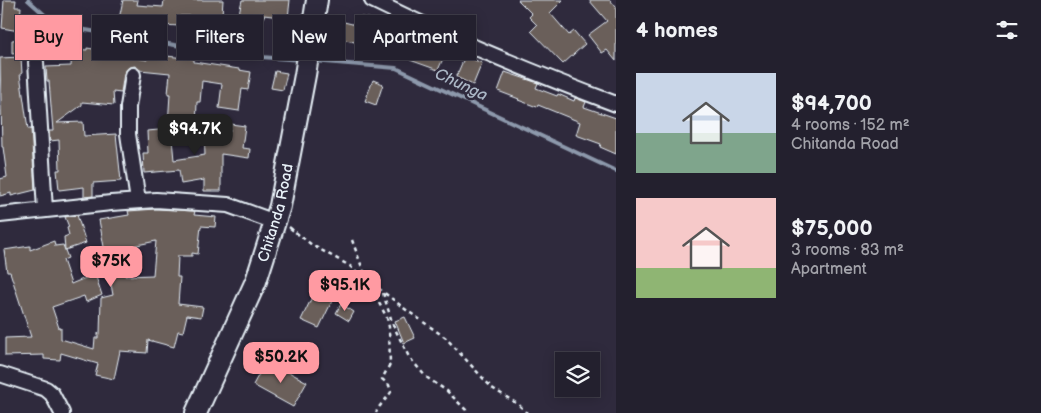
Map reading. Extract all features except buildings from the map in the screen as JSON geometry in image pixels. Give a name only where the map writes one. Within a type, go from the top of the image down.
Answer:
[{"type":"street","name":"Chitanda Road","points":[[196,413],[256,281],[280,206],[311,42],[317,0]]},
{"type":"street","points":[[372,0],[427,27],[616,104]]},
{"type":"street","points":[[36,62],[45,210]]},
{"type":"street","points":[[134,75],[128,108],[128,134],[138,201]]},
{"type":"street","points":[[0,216],[138,201],[184,201],[228,205],[275,222]]},
{"type":"street","points":[[0,374],[46,390],[52,394],[62,413]]},
{"type":"path","points":[[299,235],[312,245],[350,266],[370,286],[387,318],[390,364],[382,379],[389,385],[391,392],[377,409],[376,413]]},
{"type":"path","points":[[352,240],[363,270],[382,291],[446,338],[492,388],[519,405],[527,413]]},
{"type":"path","points":[[382,291],[394,325],[409,357],[426,376],[447,391],[466,410],[466,413]]},
{"type":"waterway","name":"Chunga","points":[[28,0],[56,25],[234,55],[273,58]]},
{"type":"waterway","name":"Chunga","points":[[313,61],[396,68],[616,171]]}]
